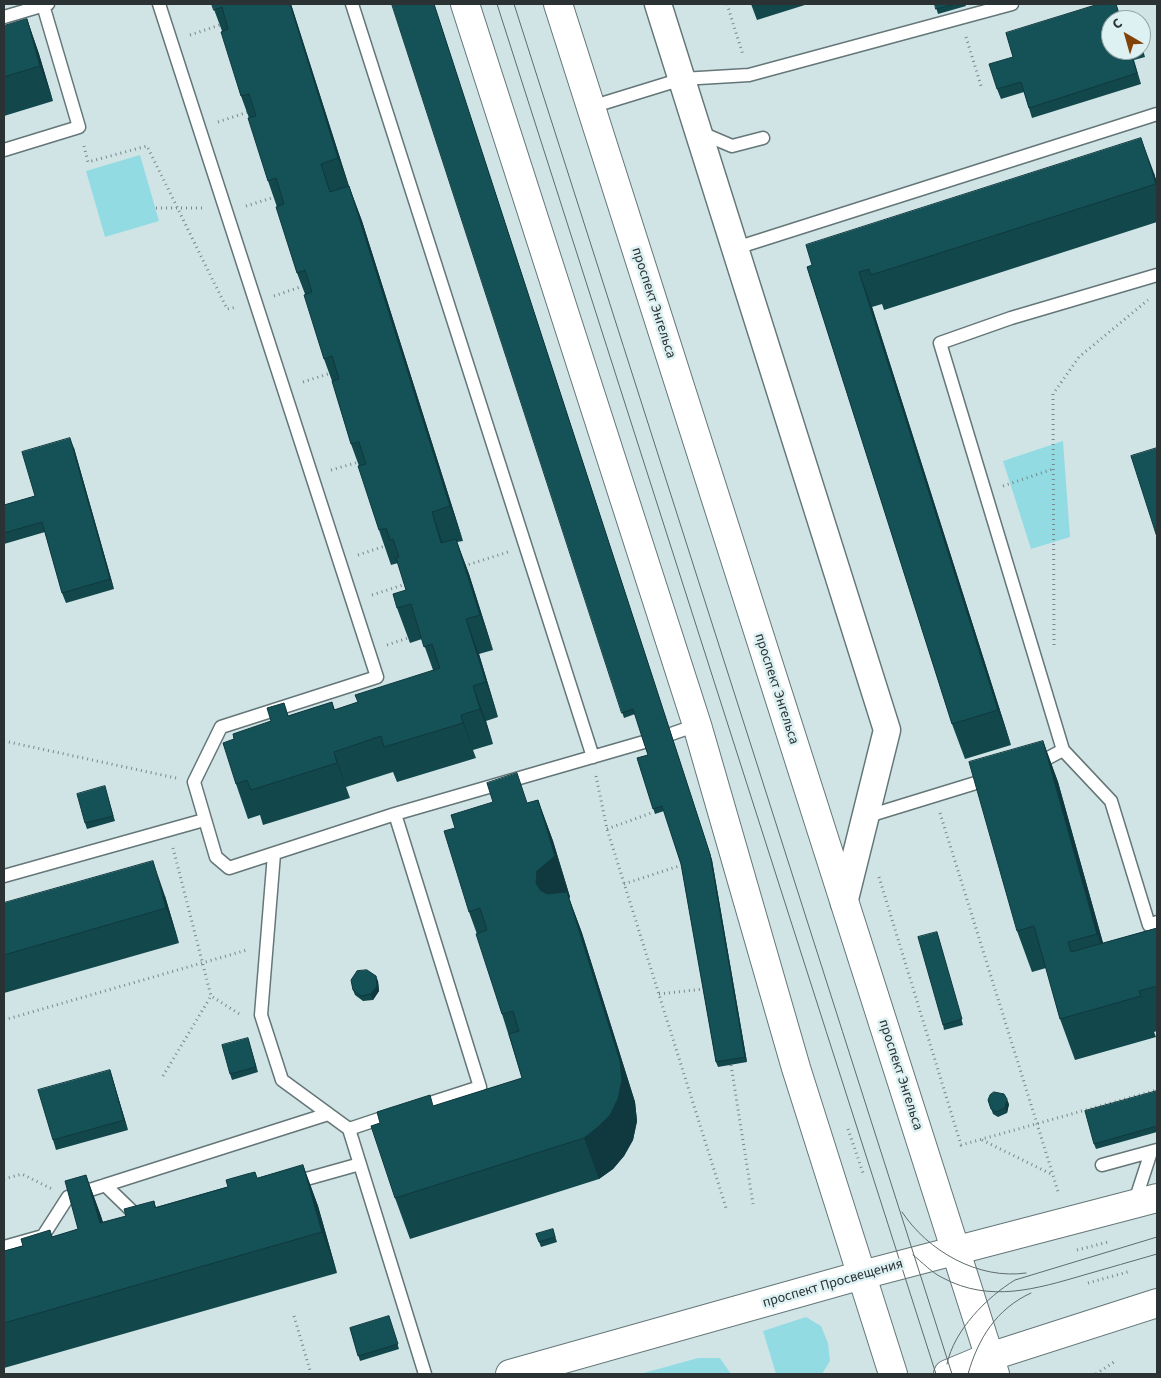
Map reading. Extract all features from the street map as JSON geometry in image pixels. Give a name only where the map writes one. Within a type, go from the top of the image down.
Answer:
[{"type":"main road","points":[[465,4],[697,725],[796,1068],[893,1374]]},
{"type":"main road","name":"проспект Энгельса","points":[[558,4],[992,1366]]},
{"type":"main road","name":"проспект Просвещения","points":[[510,1374],[862,1274],[1146,1201]]},
{"type":"main road","points":[[948,1374],[992,1366],[1157,1303]]},
{"type":"street","points":[[658,4],[887,730],[844,903]]},
{"type":"lane","points":[[159,4],[377,677],[221,727],[194,782],[216,857],[229,868],[395,814],[644,742]]},
{"type":"lane","points":[[352,4],[593,757]]},
{"type":"lane","points":[[591,107],[682,79],[749,74],[1012,4]]},
{"type":"lane","points":[[4,17],[46,5],[79,126],[4,150]]},
{"type":"lane","points":[[736,248],[1157,114]]},
{"type":"lane","points":[[699,132],[732,146],[763,138]]},
{"type":"lane","points":[[1157,275],[1011,318],[940,342],[1063,750],[1111,801],[1149,925],[1157,922]]},
{"type":"lane","points":[[671,734],[697,725]]},
{"type":"lane","points":[[1019,770],[1038,764],[1063,750]]},
{"type":"lane","points":[[865,817],[1000,776]]},
{"type":"lane","points":[[349,1129],[480,1087],[395,814]]},
{"type":"lane","points":[[4,876],[204,820]]},
{"type":"lane","points":[[274,854],[261,1015],[282,1080],[349,1129],[425,1374]]},
{"type":"lane","points":[[4,1247],[44,1236],[68,1197],[328,1114]]},
{"type":"lane","points":[[1102,1165],[1154,1151],[1146,1201]]},
{"type":"lane","points":[[275,1188],[360,1164]]},
{"type":"lane","points":[[105,1185],[135,1217],[154,1223]]},
{"type":"path","points":[[727,4],[749,74]]},
{"type":"path","points":[[961,19],[982,89]]},
{"type":"path","points":[[171,40],[220,25]]},
{"type":"path","points":[[200,128],[248,112]]},
{"type":"path","points":[[79,126],[88,162],[148,146],[227,309],[256,302],[303,286]]},
{"type":"path","points":[[156,208],[236,209],[275,197]]},
{"type":"path","points":[[1040,673],[1054,658],[1052,394],[1079,357],[1150,298]]},
{"type":"path","points":[[283,388],[331,373]]},
{"type":"path","points":[[312,476],[359,462]]},
{"type":"path","points":[[986,492],[1053,469]]},
{"type":"path","points":[[339,561],[386,546]]},
{"type":"path","points":[[460,567],[525,546]]},
{"type":"path","points":[[352,601],[409,583]]},
{"type":"path","points":[[4,741],[194,782]]},
{"type":"path","points":[[593,757],[607,829],[727,1211]]},
{"type":"path","points":[[934,796],[1059,1195]]},
{"type":"path","points":[[607,829],[654,812]]},
{"type":"path","points":[[168,830],[211,996],[266,1030]]},
{"type":"path","points":[[624,884],[682,865]]},
{"type":"path","points":[[879,878],[961,1145],[1157,1090]]},
{"type":"path","points":[[4,1020],[266,944]]},
{"type":"path","points":[[659,994],[704,989]]},
{"type":"path","points":[[163,1076],[211,996]]},
{"type":"path","points":[[731,1065],[753,1204]]},
{"type":"path","points":[[848,1129],[862,1173]]},
{"type":"path","points":[[982,1139],[1053,1176]]},
{"type":"path","points":[[4,1179],[22,1174],[68,1197]]},
{"type":"path","points":[[1077,1250],[1112,1241]]},
{"type":"path","points":[[1088,1283],[1131,1271]]},
{"type":"path","points":[[294,1316],[311,1374]]},
{"type":"path","points":[[1096,1374],[1114,1362]]},
{"type":"shaded area","points":[[140,155],[159,221],[105,237],[86,171]]},
{"type":"shaded area","points":[[1063,441],[1070,537],[1031,549],[1003,461]]},
{"type":"shaded area","points":[[806,1317],[821,1326],[828,1343],[830,1361],[822,1374],[776,1374],[763,1331]]},
{"type":"shaded area","points":[[698,1358],[720,1358],[731,1374],[640,1374]]},
{"type":"building","points":[[212,4],[290,4],[338,158],[321,164],[330,192],[349,186],[450,506],[432,512],[441,543],[456,539],[480,615],[466,619],[486,682],[473,686],[480,709],[461,715],[463,723],[384,747],[381,736],[334,752],[337,763],[251,790],[247,780],[236,784],[223,743],[234,739],[233,734],[271,721],[267,708],[284,703],[288,716],[332,702],[334,710],[358,702],[355,695],[440,668],[432,644],[424,647],[411,604],[397,608],[393,594],[406,590],[396,558],[399,557],[393,539],[390,540],[386,528],[379,530],[358,466],[366,464],[359,442],[351,444],[332,381],[339,379],[332,356],[324,359],[304,295],[312,292],[305,270],[297,273],[276,207],[284,204],[276,178],[268,181],[248,118],[256,116],[249,94],[241,96],[221,32],[228,29],[222,7],[214,10]]},
{"type":"building","points":[[392,4],[434,4],[710,854],[745,1057],[716,1062],[681,864],[662,806],[653,809],[637,758],[648,755],[633,709],[622,713]]},
{"type":"building","points":[[935,4],[955,4],[936,9]]},
{"type":"building","points":[[1099,4],[1116,4],[1118,10],[1101,10],[1101,60],[1133,60],[1137,73],[1029,108],[1021,82],[997,89],[989,64],[1013,57],[1006,33]]},
{"type":"building","points":[[27,19],[40,66],[4,77],[4,26]]},
{"type":"building","points":[[1141,138],[1156,184],[871,275],[869,269],[859,272],[998,710],[952,724],[807,267],[812,265],[806,245]]},
{"type":"building","points":[[70,438],[110,579],[62,593],[42,522],[4,533],[4,505],[35,496],[22,452]]},
{"type":"building","points":[[1157,448],[1157,537],[1131,456]]},
{"type":"building","points":[[1043,741],[1097,934],[1068,942],[1071,952],[1157,928],[1157,986],[1139,991],[1141,996],[1060,1019],[1034,926],[1017,931],[969,762]]},
{"type":"building","points":[[517,773],[527,803],[538,800],[555,856],[537,871],[536,883],[540,890],[547,894],[567,892],[620,1061],[622,1080],[618,1099],[610,1115],[584,1138],[395,1198],[371,1126],[380,1123],[377,1112],[430,1095],[433,1106],[522,1078],[509,1034],[519,1031],[513,1011],[502,1014],[476,934],[487,930],[480,908],[469,912],[444,831],[455,828],[451,815],[493,802],[487,783]]},
{"type":"building","points":[[105,786],[113,816],[85,823],[77,794]]},
{"type":"building","points":[[153,861],[166,908],[4,955],[4,903]]},
{"type":"building","points":[[937,932],[962,1019],[943,1025],[918,937]]},
{"type":"building","points":[[367,970],[376,976],[377,986],[371,994],[361,996],[353,990],[351,980],[357,971]]},
{"type":"building","points":[[248,1038],[256,1067],[230,1074],[222,1045]]},
{"type":"building","points":[[110,1070],[124,1120],[53,1140],[38,1090]]},
{"type":"building","points":[[1157,1091],[1157,1126],[1094,1144],[1085,1111]]},
{"type":"building","points":[[994,1092],[1004,1094],[1007,1099],[1005,1108],[996,1112],[991,1109],[988,1100]]},
{"type":"building","points":[[303,1165],[322,1232],[4,1323],[4,1251],[23,1246],[21,1239],[50,1230],[52,1237],[78,1229],[65,1181],[86,1175],[100,1223],[126,1216],[124,1209],[154,1201],[155,1208],[228,1187],[226,1180],[255,1172],[257,1178]]},
{"type":"building","points":[[553,1229],[555,1237],[539,1242],[536,1234]]},
{"type":"building","points":[[389,1316],[398,1344],[358,1356],[350,1328]]},
{"type":"tram line","points":[[497,4],[936,1374]]},
{"type":"tram line","points":[[514,4],[952,1374]]},
{"type":"tram line","points":[[902,1212],[926,1239],[956,1260],[990,1272],[1026,1273]]},
{"type":"tram line","points":[[947,1364],[951,1351],[964,1327],[983,1305],[1015,1280],[1157,1237]]},
{"type":"tram line","points":[[913,1255],[943,1278],[961,1286],[996,1292],[1031,1289],[1048,1285],[1157,1254]]},
{"type":"tram line","points":[[968,1374],[977,1349],[990,1326],[1008,1307],[1031,1293]]}]
